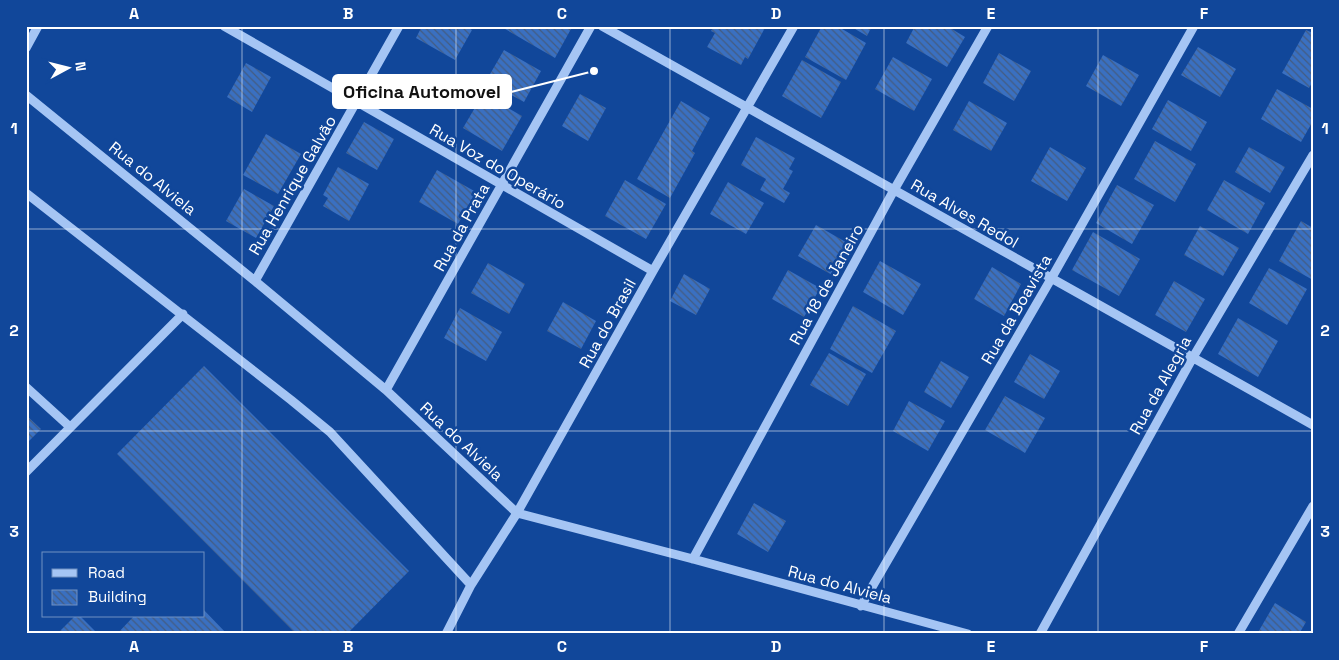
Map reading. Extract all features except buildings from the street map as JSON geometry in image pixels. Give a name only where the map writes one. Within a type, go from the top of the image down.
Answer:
[{"type":"street","points":[[26,48],[38,26]]},
{"type":"street","name":"Rua Voz do Operário","points":[[224,26],[501,186],[653,271]]},
{"type":"street","name":"Rua Henrique Galvão","points":[[255,280],[399,26]]},
{"type":"street","name":"Rua da Prata","points":[[386,390],[591,26]]},
{"type":"street","name":"Rua Alves Redol","points":[[602,26],[1192,359],[1313,425]]},
{"type":"street","name":"Rua do Brasil","points":[[446,634],[471,585],[517,513],[794,26]]},
{"type":"street","name":"Rua 18 de Janeiro","points":[[693,559],[894,190],[988,26]]},
{"type":"street","name":"Rua da Boavista","points":[[861,606],[1051,279],[1194,26]]},
{"type":"street","name":"Rua do Alviela","points":[[26,95],[255,280],[386,390],[517,513],[968,634]]},
{"type":"street","name":"Rua da Alegria","points":[[1040,634],[1192,359],[1313,155]]},
{"type":"street","points":[[26,193],[183,314],[330,432],[471,585]]},
{"type":"street","points":[[26,472],[183,314]]},
{"type":"street","points":[[26,387],[70,427]]},
{"type":"street","points":[[1238,634],[1313,506]]},
{"type":"place","name":"Oficina Automovel","points":[[594,71]]}]
